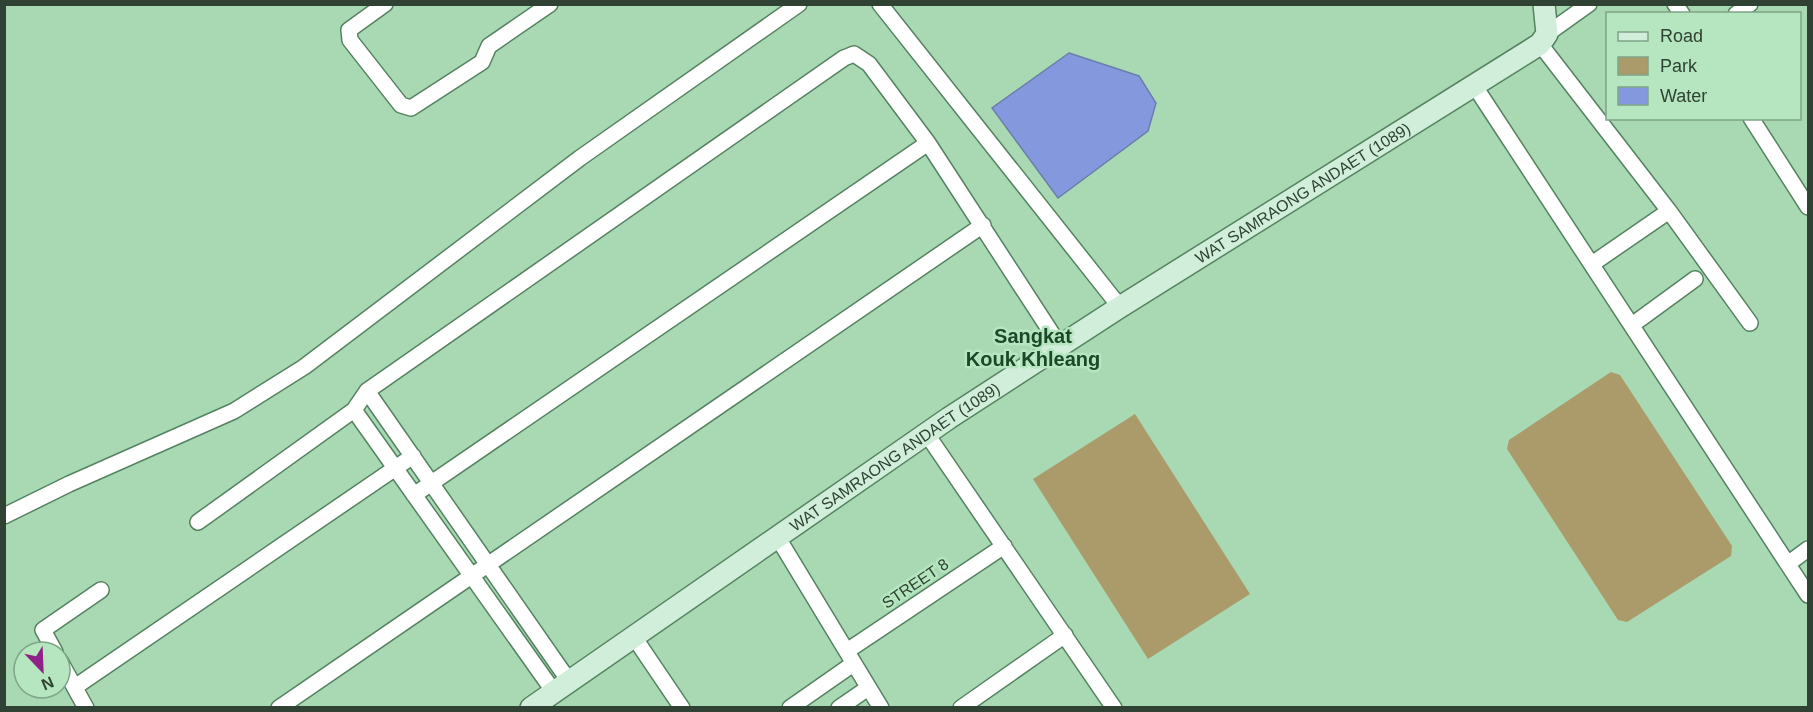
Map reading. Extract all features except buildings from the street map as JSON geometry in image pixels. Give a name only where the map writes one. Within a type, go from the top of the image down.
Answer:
[{"type":"main road","points":[[1543,39],[1544,4]]},
{"type":"main road","name":"WAT SAMRAONG ANDAET (1089)","points":[[531,708],[926,434],[1119,307],[1474,85],[1543,39]]},
{"type":"street","points":[[385,4],[350,30],[350,40],[401,105],[411,108],[482,62],[489,46],[550,4]]},
{"type":"street","points":[[4,516],[69,484],[234,411],[304,368],[580,159],[799,4]]},
{"type":"street","points":[[880,4],[1119,307]]},
{"type":"street","points":[[1589,4],[1543,39],[1750,323]]},
{"type":"street","points":[[198,522],[354,410],[367,391],[844,58],[854,54],[869,64],[928,143],[1060,346]]},
{"type":"street","points":[[1474,85],[1809,595]]},
{"type":"street","points":[[1752,120],[1809,207]]},
{"type":"street","points":[[414,495],[928,143]]},
{"type":"street","points":[[1592,264],[1669,211]]},
{"type":"street","points":[[279,708],[983,225]]},
{"type":"street","points":[[1632,325],[1695,279]]},
{"type":"street","points":[[367,391],[488,564],[562,686]]},
{"type":"street","points":[[354,410],[471,576],[562,686]]},
{"type":"street","points":[[926,434],[1114,708]]},
{"type":"street","points":[[75,687],[413,456]]},
{"type":"street","points":[[778,538],[881,708]]},
{"type":"street","name":"STREET 8","points":[[790,708],[850,657],[1004,546]]},
{"type":"street","points":[[1789,562],[1809,549]]},
{"type":"street","points":[[48,640],[43,630],[101,590]]},
{"type":"street","points":[[961,708],[1065,635]]},
{"type":"street","points":[[634,637],[682,708]]},
{"type":"street","points":[[72,682],[86,708]]},
{"type":"street","points":[[839,708],[868,688]]},
{"type":"green space","points":[[1611,372],[1620,375],[1732,546],[1731,556],[1627,622],[1618,620],[1507,449],[1509,440]]},
{"type":"green space","points":[[1135,414],[1250,594],[1148,659],[1033,479]]},
{"type":"water","points":[[1069,53],[1139,76],[1156,103],[1148,131],[1058,198],[992,108]]},
{"type":"district","name":"Sangkat Kouk Khleang","points":[[1033,348]]}]
